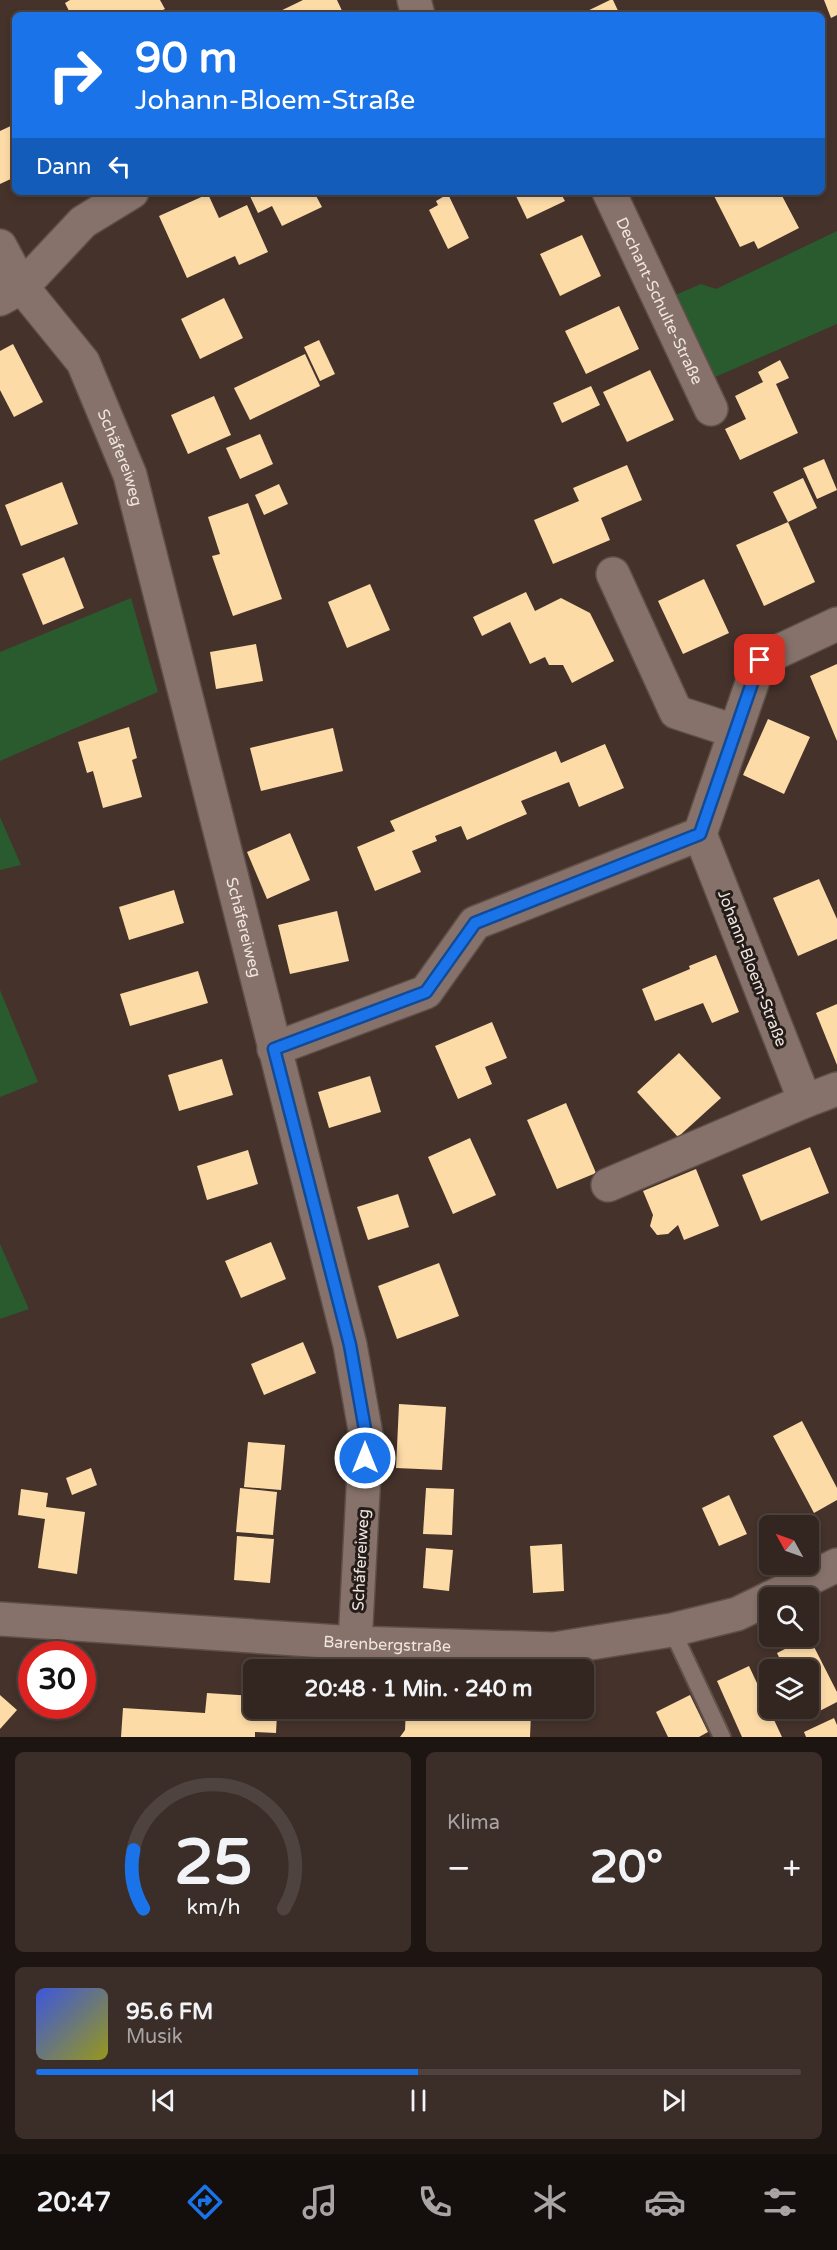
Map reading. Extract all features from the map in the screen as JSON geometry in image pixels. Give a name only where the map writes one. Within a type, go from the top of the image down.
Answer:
[{"type":"street","points":[[11,293],[83,222],[127,195]]},
{"type":"street","name":"Dechant-Schulte-Straße","points":[[610,195],[711,408]]},
{"type":"street","name":"Schäfereiweg","points":[[0,246],[11,293],[83,363],[130,475],[350,1345],[366,1435],[355,1643]]},
{"type":"street","points":[[613,574],[676,712],[734,731]]},
{"type":"street","points":[[274,1049],[426,992],[475,923],[700,834],[760,660],[837,624]]},
{"type":"street","name":"Johann-Bloem-Straße","points":[[700,834],[805,1101]]},
{"type":"street","points":[[608,1185],[837,1089]]},
{"type":"street","name":"Barenbergstraße","points":[[792,1587],[837,1564]]},
{"type":"street","name":"Barenbergstraße","points":[[0,1619],[355,1643],[554,1649],[672,1630],[737,1614],[759,1603]]},
{"type":"lane","points":[[672,1630],[722,1737]]},
{"type":"green space","points":[[837,231],[837,324],[706,381],[666,299],[701,284],[716,289]]},
{"type":"green space","points":[[131,598],[158,692],[0,761],[0,652]]},
{"type":"green space","points":[[0,817],[21,865],[0,870]]},
{"type":"green space","points":[[0,990],[38,1082],[0,1097]]},
{"type":"green space","points":[[0,1244],[29,1309],[0,1319]]},
{"type":"building","points":[[70,0],[160,0],[165,9],[158,12],[70,12],[65,3]]},
{"type":"building","points":[[303,0],[337,0],[343,12],[278,12]]},
{"type":"building","points":[[613,0],[619,12],[585,12]]},
{"type":"building","points":[[824,0],[837,0],[837,15],[831,18]]},
{"type":"building","points":[[12,125],[12,178],[0,184],[0,131]]},
{"type":"building","points":[[206,195],[208,195],[219,218],[247,205],[268,252],[239,265],[235,256],[187,278],[159,216]]},
{"type":"building","points":[[249,195],[316,195],[322,207],[282,226],[272,206],[258,213]]},
{"type":"building","points":[[448,195],[469,238],[448,249],[429,210],[438,205],[436,201]]},
{"type":"building","points":[[515,195],[562,195],[565,201],[527,219]]},
{"type":"building","points":[[714,195],[782,195],[799,228],[758,249],[754,241],[740,247]]},
{"type":"building","points":[[582,235],[601,276],[560,296],[540,254]]},
{"type":"building","points":[[224,298],[243,338],[200,359],[181,319]]},
{"type":"building","points":[[619,306],[639,349],[586,374],[565,331]]},
{"type":"building","points":[[319,340],[335,374],[320,381],[304,347]]},
{"type":"building","points":[[13,344],[43,402],[14,417],[0,390],[0,351]]},
{"type":"building","points":[[305,354],[320,386],[250,420],[234,388]]},
{"type":"building","points":[[780,360],[789,378],[776,384],[798,433],[740,460],[725,429],[746,419],[735,396],[763,382],[758,372]]},
{"type":"building","points":[[650,370],[674,420],[627,442],[603,392]]},
{"type":"building","points":[[591,386],[600,405],[562,423],[553,403]]},
{"type":"building","points":[[214,396],[231,435],[188,454],[171,415]]},
{"type":"building","points":[[260,434],[273,464],[240,479],[226,448]]},
{"type":"building","points":[[824,459],[837,490],[817,499],[803,468]]},
{"type":"building","points":[[627,465],[642,500],[601,518],[610,540],[553,564],[534,520],[579,501],[573,488]]},
{"type":"building","points":[[803,478],[817,508],[788,522],[773,492]]},
{"type":"building","points":[[62,482],[78,524],[21,546],[5,505]]},
{"type":"building","points":[[279,484],[288,504],[264,515],[255,495]]},
{"type":"building","points":[[248,503],[282,599],[233,616],[212,556],[220,554],[208,517]]},
{"type":"building","points":[[788,522],[815,582],[764,606],[736,545]]},
{"type":"building","points":[[64,557],[84,608],[43,625],[22,574]]},
{"type":"building","points":[[704,579],[729,633],[683,654],[658,601]]},
{"type":"building","points":[[370,584],[390,630],[347,648],[328,602]]},
{"type":"building","points":[[526,592],[535,611],[561,598],[590,613],[614,661],[572,683],[563,665],[549,665],[545,657],[530,664],[510,622],[482,636],[473,617]]},
{"type":"building","points":[[256,644],[263,681],[216,689],[210,652]]},
{"type":"building","points":[[837,664],[837,741],[810,676]]},
{"type":"building","points":[[768,719],[810,737],[784,794],[743,775]]},
{"type":"building","points":[[129,727],[137,758],[132,760],[142,797],[103,808],[93,771],[87,773],[78,742]]},
{"type":"building","points":[[333,728],[343,771],[261,791],[250,748]]},
{"type":"building","points":[[605,744],[624,788],[579,807],[569,782],[521,801],[527,814],[467,840],[461,826],[435,836],[437,841],[412,851],[421,872],[375,891],[357,847],[395,831],[390,821],[556,751],[561,763]]},
{"type":"building","points":[[290,833],[310,880],[267,899],[247,852]]},
{"type":"building","points":[[819,879],[837,919],[837,939],[798,956],[773,898]]},
{"type":"building","points":[[174,890],[184,923],[129,940],[119,907]]},
{"type":"building","points":[[337,911],[349,961],[290,974],[278,925]]},
{"type":"building","points":[[716,955],[739,1012],[712,1023],[703,1003],[655,1021],[642,989],[690,969],[689,966]]},
{"type":"building","points":[[198,971],[208,1003],[130,1026],[120,994]]},
{"type":"building","points":[[837,1004],[837,1065],[816,1013]]},
{"type":"building","points":[[492,1022],[507,1058],[485,1067],[492,1084],[458,1099],[435,1046]]},
{"type":"building","points":[[679,1053],[721,1098],[678,1137],[637,1092]]},
{"type":"building","points":[[222,1059],[233,1095],[179,1111],[168,1075]]},
{"type":"building","points":[[370,1076],[381,1112],[329,1128],[318,1092]]},
{"type":"building","points":[[566,1103],[596,1173],[557,1189],[527,1120]]},
{"type":"building","points":[[470,1138],[496,1195],[453,1214],[428,1157]]},
{"type":"building","points":[[810,1147],[829,1193],[761,1221],[742,1175]]},
{"type":"building","points":[[248,1150],[258,1184],[207,1200],[197,1166]]},
{"type":"building","points":[[696,1169],[719,1226],[684,1240],[678,1225],[668,1234],[657,1235],[650,1226],[653,1215],[643,1191]]},
{"type":"building","points":[[398,1194],[409,1227],[368,1240],[357,1207]]},
{"type":"building","points":[[271,1242],[286,1279],[241,1298],[225,1261]]},
{"type":"building","points":[[439,1263],[459,1316],[397,1339],[378,1286]]},
{"type":"building","points":[[303,1342],[316,1373],[264,1395],[251,1364]]},
{"type":"building","points":[[399,1404],[446,1407],[442,1470],[396,1468]]},
{"type":"building","points":[[802,1421],[837,1488],[837,1500],[814,1513],[773,1436]]},
{"type":"building","points":[[248,1442],[285,1445],[281,1490],[244,1487]]},
{"type":"building","points":[[91,1468],[97,1485],[72,1495],[66,1478]]},
{"type":"building","points":[[240,1488],[277,1492],[273,1535],[236,1532]]},
{"type":"building","points":[[426,1488],[454,1489],[452,1535],[423,1534]]},
{"type":"building","points":[[21,1489],[48,1493],[46,1507],[85,1512],[77,1574],[38,1568],[45,1519],[18,1515]]},
{"type":"building","points":[[729,1495],[747,1534],[719,1546],[702,1508]]},
{"type":"building","points":[[237,1536],[274,1539],[270,1583],[234,1580]]},
{"type":"building","points":[[562,1544],[564,1591],[533,1593],[530,1546]]},
{"type":"building","points":[[426,1548],[453,1550],[449,1591],[423,1588]]},
{"type":"building","points":[[789,1647],[814,1647],[837,1692],[837,1702],[819,1711],[819,1659],[780,1659],[777,1653]]},
{"type":"building","points":[[749,1666],[759,1688],[759,1719],[774,1719],[782,1737],[742,1737],[717,1681]]},
{"type":"building","points":[[207,1693],[243,1695],[243,1719],[277,1719],[276,1733],[255,1732],[255,1737],[121,1737],[123,1708],[205,1713]]},
{"type":"building","points":[[0,1695],[17,1710],[0,1729]]},
{"type":"building","points":[[690,1695],[708,1732],[699,1737],[668,1737],[656,1712]]},
{"type":"building","points":[[834,1718],[837,1725],[837,1737],[806,1737],[804,1732]]},
{"type":"building","points":[[406,1719],[531,1719],[530,1737],[400,1737],[405,1730]]},
{"type":"route","points":[[365,1458],[366,1435],[350,1345],[274,1049],[426,992],[475,923],[700,834],[760,660]]}]
